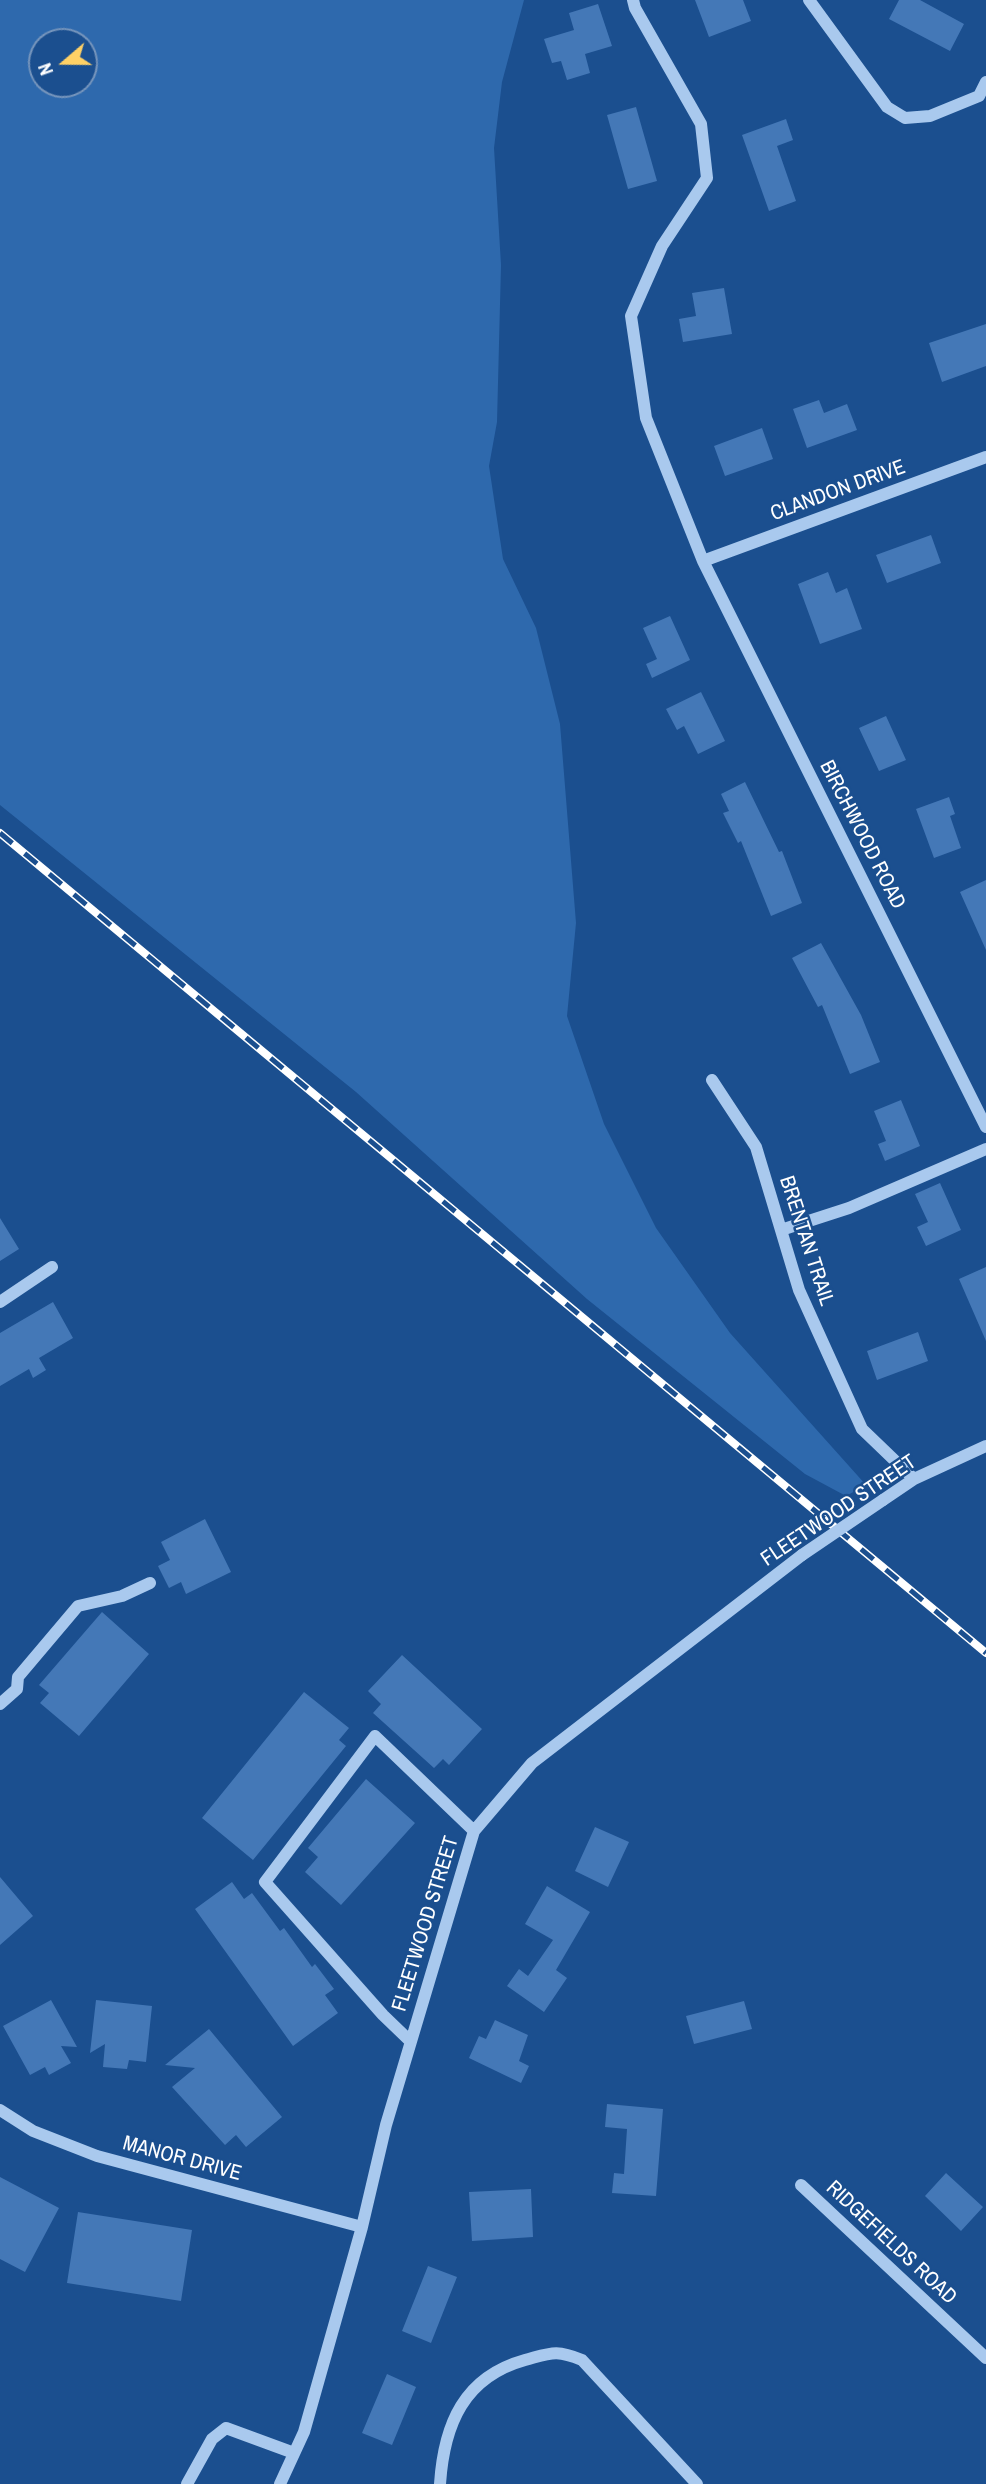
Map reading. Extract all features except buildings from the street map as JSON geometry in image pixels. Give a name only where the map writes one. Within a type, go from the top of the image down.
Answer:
[{"type":"street","name":"BIRCHWOOD ROAD","points":[[633,0],[701,124],[707,178],[662,246],[631,316],[646,418],[703,561],[986,1127]]},
{"type":"street","points":[[809,0],[887,107],[905,118],[930,116],[979,96],[986,82]]},
{"type":"street","name":"CLANDON DRIVE","points":[[703,561],[986,457]]},
{"type":"street","name":"BRENTAN TRAIL","points":[[712,1080],[756,1147],[799,1290],[862,1429],[914,1479]]},
{"type":"street","points":[[781,1230],[849,1208],[986,1149]]},
{"type":"street","points":[[0,1301],[52,1267]]},
{"type":"street","name":"FLEETWOOD STREET","points":[[280,2484],[304,2432],[362,2227],[410,2040],[474,1831],[532,1763],[802,1555],[914,1479],[986,1446]]},
{"type":"street","points":[[0,1704],[17,1689],[18,1677],[78,1606],[122,1596],[150,1583]]},
{"type":"street","points":[[410,2040],[383,2014],[265,1882],[375,1736],[474,1831]]},
{"type":"street","name":"MANOR DRIVE","points":[[0,2109],[33,2131],[97,2156],[362,2227]]},
{"type":"street","name":"RIDGEFIELDS ROAD","points":[[801,2185],[986,2358]]},
{"type":"street","points":[[440,2484],[449,2434],[465,2398],[482,2378],[505,2366],[562,2351],[582,2360],[697,2484]]},
{"type":"street","points":[[187,2484],[212,2439],[226,2428],[294,2453]]},
{"type":"shaded area","points":[[0,0],[524,0],[502,82],[494,148],[501,265],[497,422],[489,466],[503,559],[536,628],[560,724],[576,923],[567,1016],[604,1124],[656,1228],[730,1333],[866,1485],[846,1496],[805,1474],[587,1299],[356,1092],[0,805]]},
{"type":"railway","points":[[0,833],[986,1653]]}]
